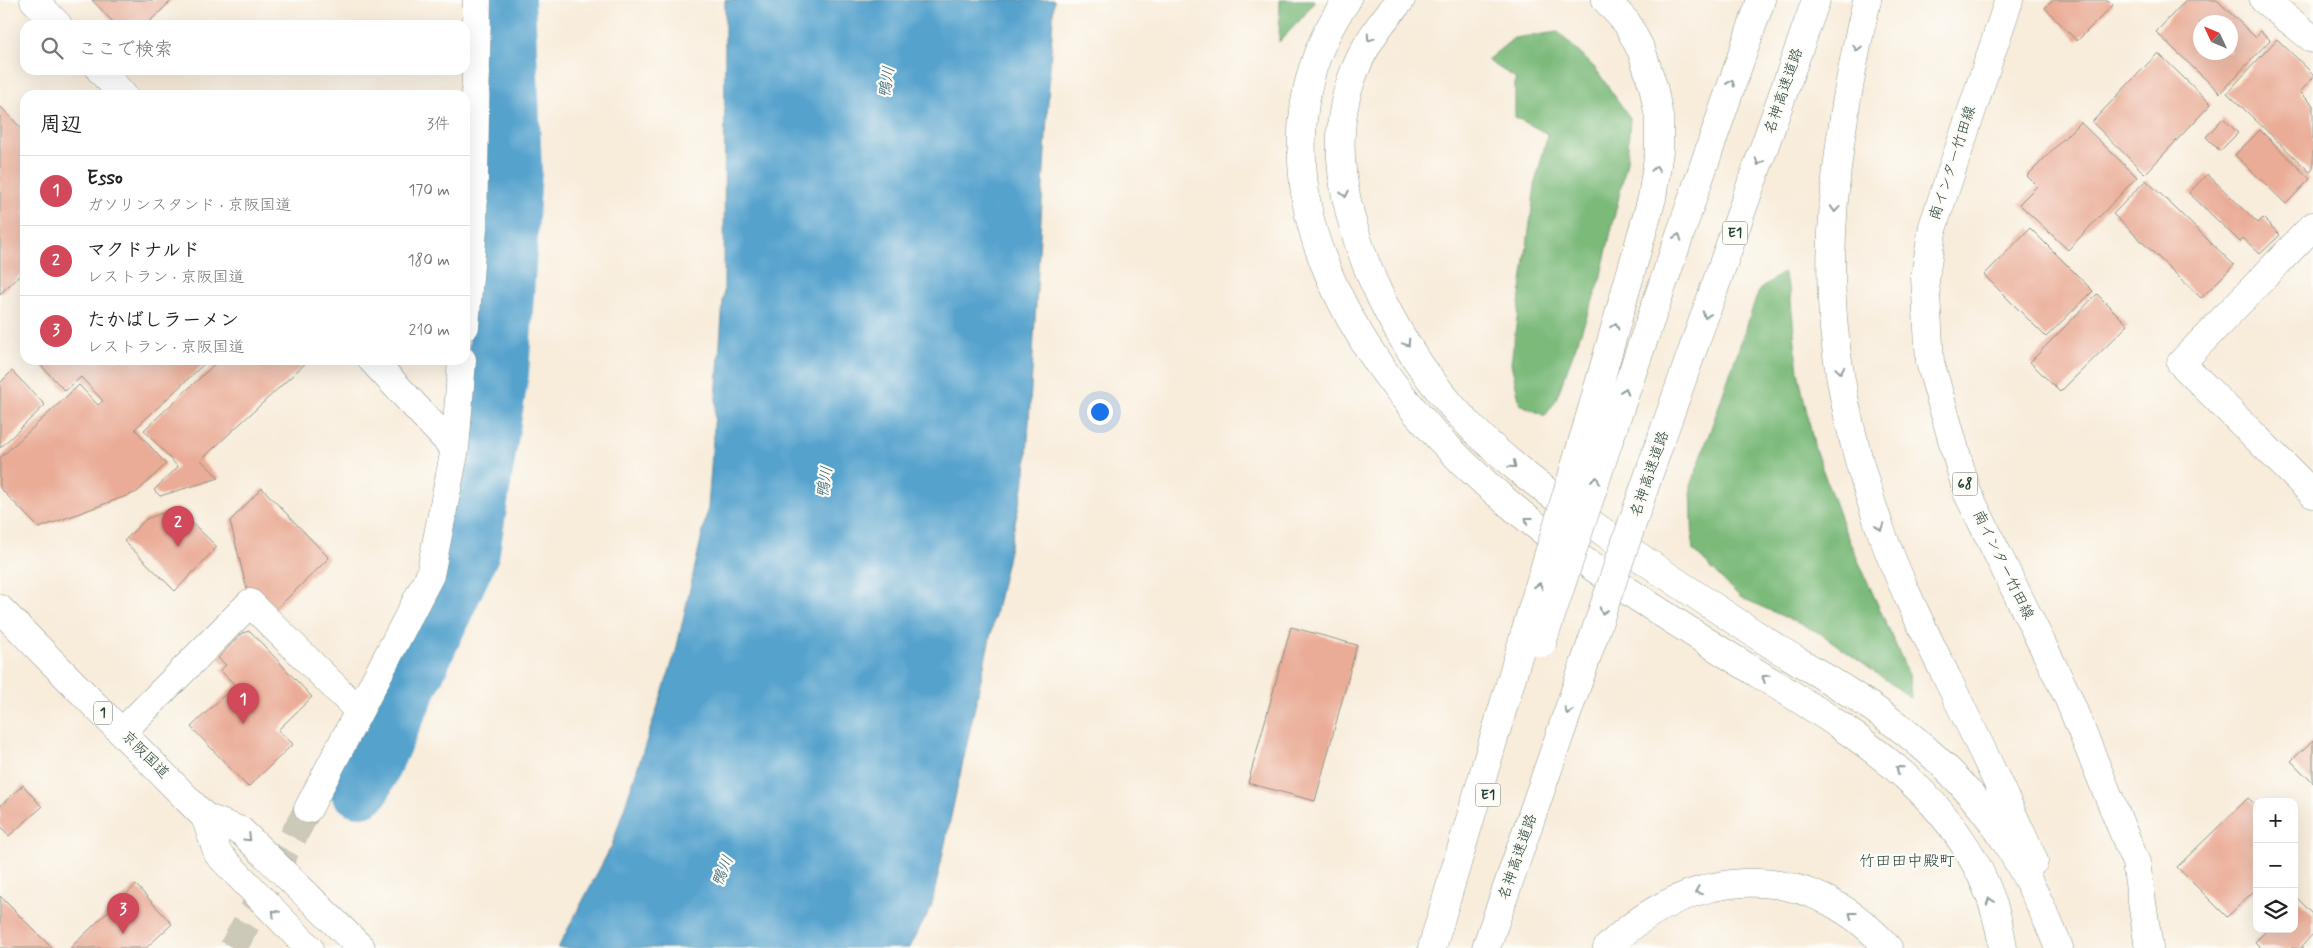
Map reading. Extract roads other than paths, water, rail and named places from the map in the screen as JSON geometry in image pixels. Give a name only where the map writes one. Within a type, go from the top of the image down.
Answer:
[{"type":"main road","points":[[34,0],[53,20]]},
{"type":"main road","points":[[470,265],[473,228],[477,0]]},
{"type":"main road","points":[[1346,0],[1334,17],[1316,56],[1306,92],[1300,134],[1302,172],[1308,214],[1320,254],[1338,296],[1365,344],[1426,426],[1490,490],[1530,522],[1651,606],[1826,716],[1906,775],[1935,804],[1960,837],[1978,869],[2003,948]]},
{"type":"main road","points":[[1400,0],[1381,21],[1363,48],[1348,84],[1339,128],[1342,178],[1354,232],[1373,280],[1398,329],[1428,375],[1459,414],[1495,449],[1534,482],[1679,584],[1847,692],[1928,751],[1968,790],[2002,837],[2026,873],[2061,948]]},
{"type":"main road","points":[[1599,430],[1652,198],[1659,151],[1659,117],[1653,86],[1642,52],[1627,23],[1606,0]]},
{"type":"main road","points":[[1433,948],[1534,638],[1599,430],[1761,0]]},
{"type":"main road","name":"名神高速道路","points":[[1486,948],[1652,465],[1816,0]]},
{"type":"main road","points":[[1867,0],[1847,98],[1837,181],[1831,258],[1834,328],[1844,398],[1859,465],[1882,533],[1912,607],[2035,862],[2052,905],[2061,948]]},
{"type":"main road","name":"南インター竹田線","points":[[2009,0],[1932,226],[1925,277],[1930,362],[1967,492],[2068,695],[2136,863],[2149,948]]},
{"type":"main road","points":[[2264,0],[2313,39]]},
{"type":"main road","points":[[105,75],[118,90]]},
{"type":"main road","points":[[2313,226],[2181,363],[2313,494]]},
{"type":"main road","points":[[377,365],[455,449]]},
{"type":"main road","points":[[308,809],[430,575],[455,449],[462,365]]},
{"type":"main road","points":[[122,732],[250,603],[359,711]]},
{"type":"main road","name":"京阪国道","points":[[0,609],[205,816],[241,831],[360,948]]},
{"type":"main road","name":"京阪国道","points":[[205,816],[218,854],[309,948]]},
{"type":"main road","points":[[1607,948],[1642,919],[1676,900],[1706,888],[1734,882],[1762,882],[1793,887],[1828,900],[1849,912],[1874,932],[1888,948]]},
{"type":"water","name":"鴨川","points":[[725,0],[1054,0],[1026,473],[931,908],[909,948],[558,948],[612,845],[676,651],[708,508],[724,288]]},
{"type":"waterway","points":[[360,786],[469,550],[498,372],[511,170],[504,0]]},
{"type":"tunnel","points":[[233,948],[308,809]]},
{"type":"place","name":"マクドナルド","points":[[178,547]]},
{"type":"place","name":"Esso","points":[[243,724]]},
{"type":"place","name":"たかばしラーメン","points":[[123,934]]},
{"type":"district","name":"竹田田中殿町","points":[[1907,861]]}]
